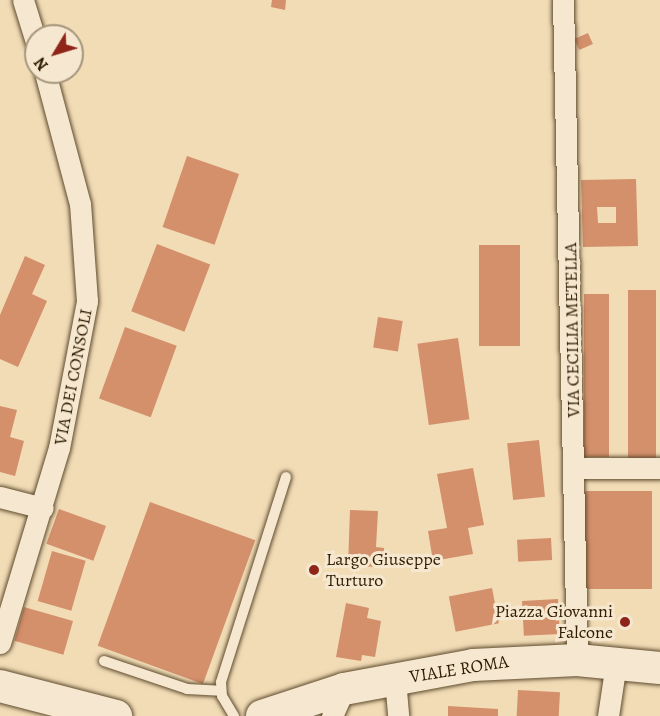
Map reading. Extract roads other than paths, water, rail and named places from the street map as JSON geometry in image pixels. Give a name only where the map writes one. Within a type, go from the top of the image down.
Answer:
[{"type":"street","points":[[23,0],[30,24]]},
{"type":"street","name":"VIA CECILIA METELLA","points":[[563,0],[575,468],[577,660]]},
{"type":"street","name":"VIA DEI CONSOLI","points":[[0,643],[43,508],[81,349],[88,284],[75,181],[48,84]]},
{"type":"street","points":[[575,468],[660,468]]},
{"type":"street","points":[[0,497],[43,508]]},
{"type":"street","name":"VIALE ROMA","points":[[262,716],[338,703],[395,679],[492,662],[577,660],[660,668]]},
{"type":"street","points":[[608,716],[620,664],[660,677]]},
{"type":"street","points":[[395,679],[398,716]]},
{"type":"street","points":[[0,687],[116,716]]},
{"type":"lane","points":[[234,716],[220,691],[286,477]]},
{"type":"lane","points":[[104,661],[187,689],[220,691]]},
{"type":"place","name":"Largo Giuseppe Turturo","points":[[314,570]]},
{"type":"place","name":"Piazza Giovanni Falcone","points":[[625,622]]}]
